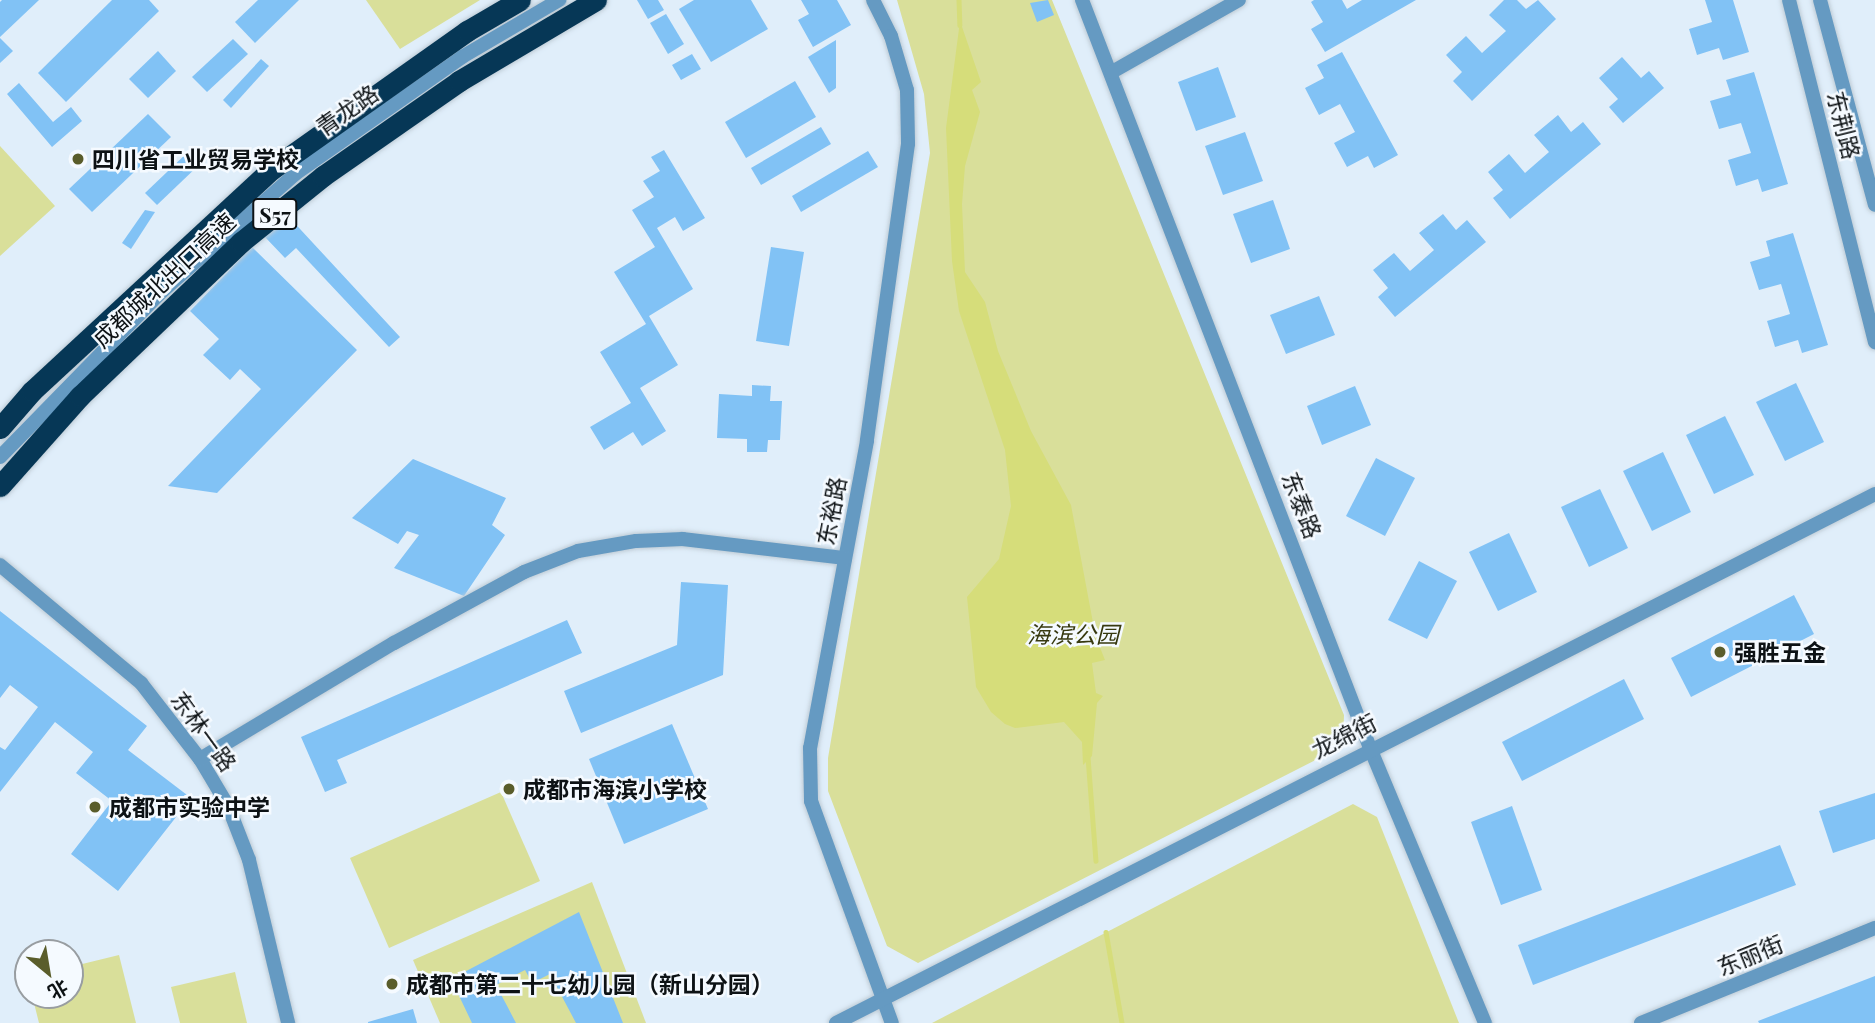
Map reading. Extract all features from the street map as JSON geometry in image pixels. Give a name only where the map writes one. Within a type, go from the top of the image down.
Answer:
[{"type":"highway","name":"成都城北出口高速","points":[[0,428],[32,391],[272,169],[467,31],[520,0]]},
{"type":"highway","name":"成都城北出口高速","points":[[0,486],[80,396],[241,242],[323,176],[459,81],[596,0]]},
{"type":"street","name":"青龙路","points":[[0,457],[159,295],[295,174],[462,57],[559,0]]},
{"type":"street","name":"东裕路","points":[[873,0],[891,36],[907,90],[908,144],[867,441],[810,748],[811,801],[892,1023]]},
{"type":"street","name":"东泰路","points":[[1082,0],[1112,72],[1370,748],[1485,1023]]},
{"type":"street","points":[[1112,72],[1239,0]]},
{"type":"street","name":"东荆路","points":[[1789,0],[1875,342]]},
{"type":"street","name":"东荆路","points":[[1820,0],[1875,205]]},
{"type":"street","name":"龙绵街","points":[[836,1023],[1370,748],[1875,494]]},
{"type":"street","points":[[200,759],[394,643],[524,572],[578,551],[636,541],[683,539],[845,558]]},
{"type":"street","name":"东林一路","points":[[0,565],[141,683],[200,759],[228,806],[249,860],[288,1023]]},
{"type":"street","name":"东丽街","points":[[1641,1023],[1875,928]]},
{"type":"green space","points":[[366,0],[480,0],[400,49]]},
{"type":"green space","name":"海滨公园","points":[[897,0],[1052,0],[1344,715],[1343,746],[918,963],[887,946],[828,791],[828,758],[930,153],[924,94]]},
{"type":"green space","points":[[0,146],[55,206],[0,256]]},
{"type":"green space","points":[[501,792],[540,881],[389,948],[350,858]]},
{"type":"green space","points":[[1353,804],[1377,817],[1459,1023],[932,1023]]},
{"type":"green space","points":[[592,882],[646,1023],[440,1023],[413,960]]},
{"type":"green space","points":[[119,955],[136,1023],[39,1023],[36,1009],[84,1009],[84,964]]},
{"type":"green space","points":[[235,972],[247,1023],[180,1023],[171,987]]},
{"type":"shaded area","points":[[960,21],[981,82],[972,90],[980,112],[965,166],[962,204],[965,272],[985,302],[998,351],[1031,431],[1071,505],[1094,628],[1082,636],[1079,646],[1099,645],[1105,660],[1092,663],[1096,693],[1103,696],[1097,703],[1092,756],[1083,765],[1082,742],[1064,722],[1015,728],[1005,724],[991,712],[976,687],[967,597],[999,559],[1011,506],[1005,450],[959,311],[952,261],[946,128]]},
{"type":"building","points":[[39,0],[0,37],[0,2]]},
{"type":"building","points":[[112,0],[149,0],[159,11],[66,102],[38,73]]},
{"type":"building","points":[[258,0],[299,0],[255,43],[235,22]]},
{"type":"building","points":[[637,0],[658,0],[664,10],[648,19]]},
{"type":"building","points":[[694,0],[751,0],[768,29],[711,62],[679,9]]},
{"type":"building","points":[[801,0],[837,0],[851,25],[813,47],[798,20],[809,14]]},
{"type":"building","points":[[1048,0],[1054,15],[1037,22],[1030,3]]},
{"type":"building","points":[[1342,0],[1347,9],[1362,0],[1416,0],[1325,52],[1311,29],[1323,22],[1311,2]]},
{"type":"building","points":[[1504,0],[1517,0],[1526,9],[1538,0],[1556,19],[1472,101],[1453,81],[1462,72],[1446,55],[1466,36],[1482,53],[1506,31],[1489,15]]},
{"type":"building","points":[[1705,0],[1733,0],[1749,52],[1723,60],[1719,48],[1697,55],[1689,29],[1712,22]]},
{"type":"building","points":[[666,14],[684,44],[668,54],[650,23]]},
{"type":"building","points":[[0,38],[13,51],[0,63]]},
{"type":"building","points":[[233,39],[248,54],[207,92],[192,77]]},
{"type":"building","points":[[836,40],[836,88],[829,93],[808,57]]},
{"type":"building","points":[[158,51],[176,71],[148,98],[129,79]]},
{"type":"building","points":[[1342,52],[1398,155],[1374,168],[1368,156],[1347,167],[1334,143],[1355,132],[1340,104],[1319,115],[1305,88],[1324,78],[1317,65]]},
{"type":"building","points":[[692,54],[701,69],[681,80],[672,65]]},
{"type":"building","points":[[1622,57],[1641,78],[1649,71],[1664,88],[1623,123],[1609,107],[1618,99],[1599,78]]},
{"type":"building","points":[[261,59],[269,66],[231,108],[223,100]]},
{"type":"building","points":[[1218,67],[1236,117],[1196,131],[1178,82]]},
{"type":"building","points":[[1754,72],[1788,184],[1762,192],[1758,179],[1736,186],[1728,160],[1751,153],[1741,123],[1719,129],[1710,101],[1731,95],[1726,80]]},
{"type":"building","points":[[795,81],[816,117],[746,158],[725,122]]},
{"type":"building","points":[[19,83],[53,122],[71,107],[82,121],[52,147],[7,94]]},
{"type":"building","points":[[148,114],[171,137],[92,212],[69,189]]},
{"type":"building","points":[[1558,115],[1571,132],[1583,122],[1601,144],[1510,219],[1493,198],[1503,190],[1488,172],[1509,154],[1525,173],[1549,152],[1534,135]]},
{"type":"building","points":[[821,127],[831,144],[761,185],[751,168]]},
{"type":"building","points":[[1245,132],[1263,181],[1223,195],[1205,146]]},
{"type":"building","points":[[664,150],[705,218],[683,231],[675,217],[657,228],[693,289],[649,316],[678,365],[640,388],[666,431],[642,446],[633,432],[604,450],[590,427],[631,403],[600,352],[646,324],[614,272],[655,247],[632,210],[654,197],[643,181],[660,171],[651,157]]},
{"type":"building","points":[[189,151],[201,163],[157,205],[145,193]]},
{"type":"building","points":[[868,151],[878,167],[801,212],[792,196]]},
{"type":"building","points":[[1273,200],[1290,249],[1251,263],[1233,214]]},
{"type":"building","points":[[145,210],[155,212],[131,249],[122,243]]},
{"type":"building","points":[[1443,214],[1456,230],[1467,220],[1486,242],[1395,317],[1378,297],[1388,288],[1373,270],[1394,253],[1410,271],[1434,250],[1419,233]]},
{"type":"building","points":[[288,216],[400,337],[389,347],[296,248],[285,258],[265,237]]},
{"type":"building","points":[[1793,233],[1828,345],[1802,353],[1798,340],[1775,347],[1767,321],[1790,314],[1781,284],[1759,290],[1750,262],[1770,256],[1766,241]]},
{"type":"building","points":[[252,247],[357,350],[217,493],[168,486],[261,389],[240,369],[230,380],[203,355],[219,339],[190,311]]},
{"type":"building","points":[[771,247],[804,252],[789,346],[756,341]]},
{"type":"building","points":[[1319,296],[1335,335],[1286,354],[1270,315]]},
{"type":"building","points":[[1796,383],[1824,442],[1785,461],[1756,402]]},
{"type":"building","points":[[752,385],[771,386],[770,401],[782,401],[780,440],[768,440],[767,452],[747,452],[747,439],[717,438],[719,394],[752,396]]},
{"type":"building","points":[[1355,386],[1371,425],[1322,445],[1307,406]]},
{"type":"building","points":[[1725,416],[1754,475],[1714,494],[1686,435]]},
{"type":"building","points":[[1663,452],[1691,512],[1652,531],[1623,471]]},
{"type":"building","points":[[1376,458],[1415,478],[1385,536],[1346,516]]},
{"type":"building","points":[[413,459],[506,498],[492,525],[505,535],[464,596],[394,568],[419,535],[407,531],[398,544],[352,518]]},
{"type":"building","points":[[1600,489],[1628,548],[1589,567],[1561,507]]},
{"type":"building","points":[[1509,533],[1537,592],[1498,611],[1469,552]]},
{"type":"building","points":[[1419,561],[1457,581],[1427,639],[1388,620]]},
{"type":"building","points":[[681,582],[728,585],[723,675],[581,733],[564,691],[677,645]]},
{"type":"building","points":[[1794,595],[1814,634],[1691,697],[1671,658]]},
{"type":"building","points":[[0,611],[147,726],[128,750],[191,798],[118,891],[71,854],[112,801],[76,773],[93,752],[55,722],[0,792],[0,747],[5,750],[38,707],[10,685],[0,698]]},
{"type":"building","points":[[567,620],[582,653],[337,760],[347,783],[325,792],[301,737]]},
{"type":"building","points":[[1624,679],[1644,719],[1522,781],[1502,742]]},
{"type":"building","points":[[672,724],[708,809],[624,844],[589,759]]},
{"type":"building","points":[[1875,793],[1875,839],[1833,853],[1819,811]]},
{"type":"building","points":[[1512,806],[1542,890],[1501,905],[1471,822]]},
{"type":"building","points":[[1780,845],[1796,885],[1533,985],[1518,945]]},
{"type":"building","points":[[579,912],[623,1023],[576,1023],[550,974],[532,983],[525,970],[496,985],[516,1023],[472,1023],[451,979]]},
{"type":"building","points":[[1875,976],[1875,1023],[1758,1021]]},
{"type":"building","points":[[413,1009],[417,1023],[368,1023],[368,1022]]},
{"type":"waterway","points":[[959,0],[960,25]]},
{"type":"waterway","points":[[1088,757],[1096,861]]},
{"type":"waterway","points":[[1106,932],[1122,1023]]},
{"type":"place","name":"四川省工业贸易学校","points":[[78,159]]},
{"type":"place","name":"强胜五金","points":[[1720,652]]},
{"type":"place","name":"成都市海滨小学校","points":[[509,789]]},
{"type":"place","name":"成都市实验中学","points":[[95,807]]},
{"type":"place","name":"成都市第二十七幼儿园（新山分园）","points":[[392,984]]}]
